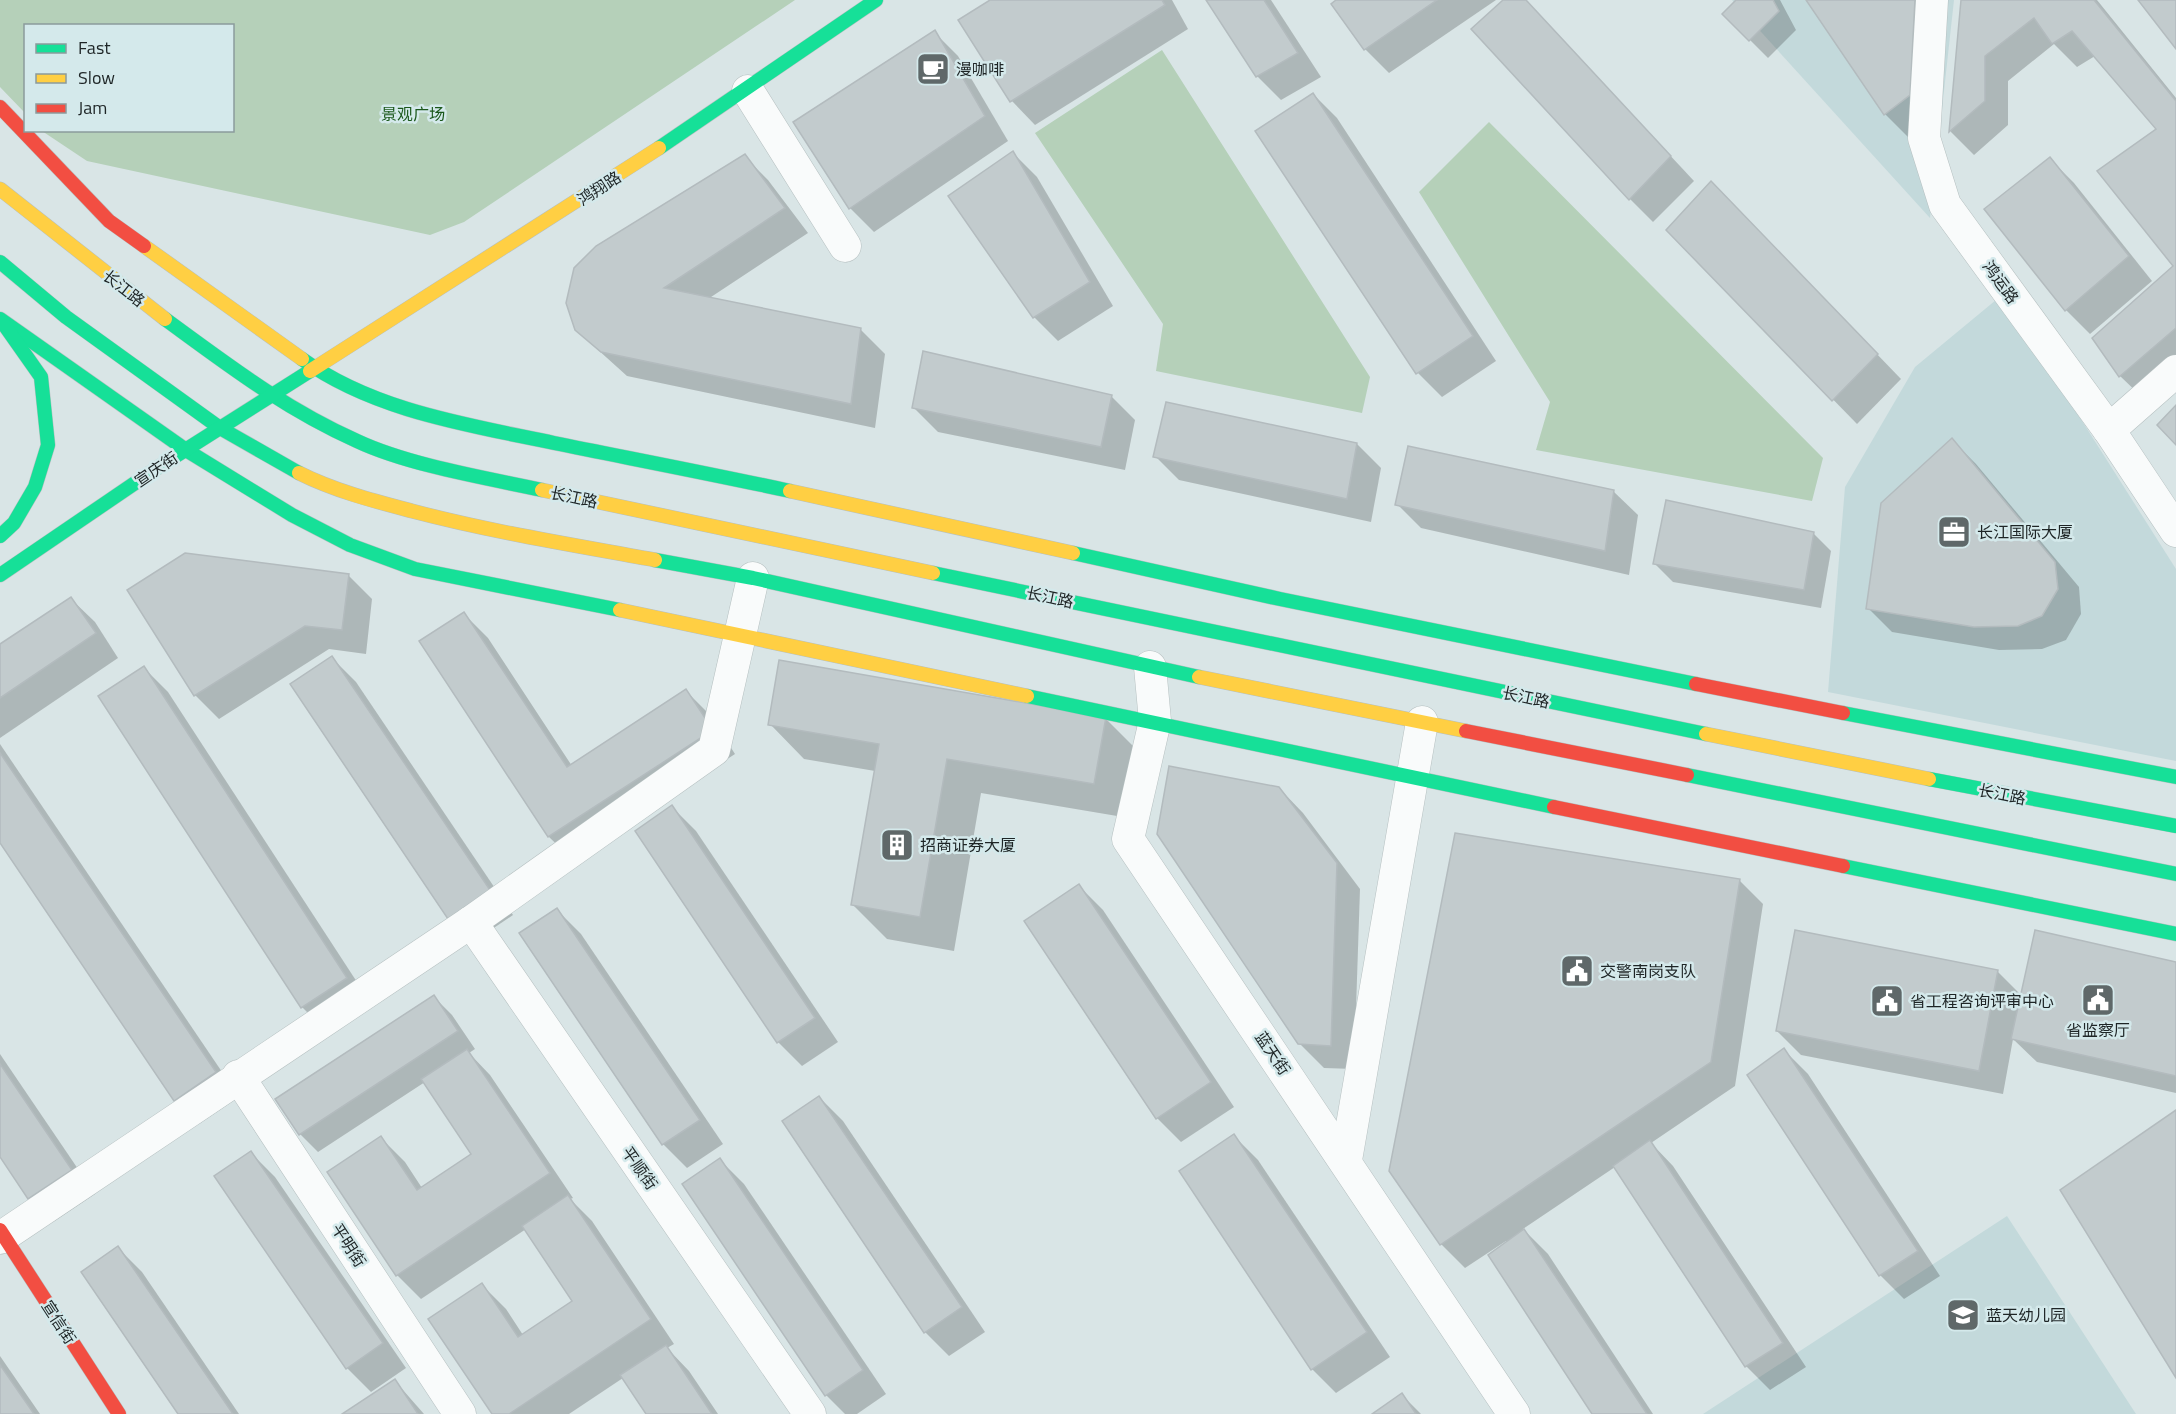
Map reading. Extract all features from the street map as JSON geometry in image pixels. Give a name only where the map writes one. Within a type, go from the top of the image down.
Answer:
[{"type":"main road","name":"鸿翔路","points":[[316,369],[748,91],[876,0]]},
{"type":"main road","points":[[0,107],[109,221],[316,369],[378,398],[463,424],[775,488],[1291,601],[1819,709],[2007,742],[2176,777]]},
{"type":"main road","name":"长江路","points":[[0,189],[139,300],[270,396],[358,442],[399,456],[508,483],[1531,698],[1991,792],[2176,826]]},
{"type":"main road","points":[[0,262],[66,317],[220,428],[271,459],[319,483],[380,503],[471,527],[753,578],[1150,667],[2176,874]]},
{"type":"main road","points":[[0,319],[183,451],[327,537],[370,556],[415,569],[740,634],[1413,778],[2176,934]]},
{"type":"main road","points":[[0,319],[41,377],[47,415],[48,445],[35,487],[14,523],[0,536]]},
{"type":"main road","name":"宣庆街","points":[[0,575],[183,451],[316,369]]},
{"type":"main road","name":"宣信街","points":[[1,1234],[118,1414]]},
{"type":"street","name":"鸿运路","points":[[1932,0],[1924,138],[1946,205],[2109,430],[2176,531]]},
{"type":"street","points":[[748,91],[845,246]]},
{"type":"street","points":[[2109,430],[2176,371]]},
{"type":"street","points":[[1,1234],[471,922],[714,750],[753,578]]},
{"type":"street","name":"蓝天街","points":[[1150,667],[1155,721],[1128,839],[1346,1160],[1514,1414]]},
{"type":"street","points":[[1346,1160],[1422,722]]},
{"type":"street","name":"平顺街","points":[[471,922],[810,1414]]},
{"type":"street","name":"平明街","points":[[238,1076],[460,1414]]},
{"type":"shaded area","points":[[1732,0],[1954,0],[1930,218]]},
{"type":"shaded area","points":[[2002,295],[2176,569],[2176,761],[1828,692],[1845,487],[1915,367]]},
{"type":"shaded area","name":"蓝天幼儿园","points":[[2007,1216],[2136,1414],[1703,1414]]},
{"type":"green space","name":"景观广场","points":[[0,0],[795,0],[464,222],[430,235],[87,161],[44,132],[234,132],[234,24],[24,24],[24,112],[0,87]]},
{"type":"green space","points":[[1162,50],[1370,377],[1362,413],[1156,371],[1163,324],[1035,133]]},
{"type":"green space","points":[[1489,122],[1823,458],[1812,501],[1536,450],[1550,402],[1419,192]]},
{"type":"building","points":[[990,0],[1162,0],[1165,5],[1010,102],[958,20]]},
{"type":"building","points":[[1206,0],[1264,0],[1298,53],[1256,77]]},
{"type":"building","points":[[1336,0],[1437,0],[1364,50],[1331,4]]},
{"type":"building","points":[[1503,0],[1526,0],[1671,156],[1629,200],[1471,29]]},
{"type":"building","points":[[1736,0],[1773,0],[1779,11],[1749,41],[1722,14]]},
{"type":"building","points":[[1806,0],[1915,0],[1910,95],[1884,115]]},
{"type":"building","points":[[1961,0],[2094,0],[2176,101],[2176,328],[2119,377],[2092,338],[2173,266],[2097,171],[2156,129],[2072,31],[2052,44],[2034,18],[1985,56],[1985,101],[1949,132]]},
{"type":"building","points":[[2138,0],[2176,0],[2176,49]]},
{"type":"building","points":[[935,30],[985,116],[849,209],[793,122]]},
{"type":"building","points":[[1313,93],[1473,336],[1416,374],[1255,131]]},
{"type":"building","points":[[1013,151],[1090,282],[1033,318],[948,196]]},
{"type":"building","points":[[745,154],[785,208],[664,288],[861,328],[851,404],[601,352],[575,330],[566,303],[574,268],[596,246]]},
{"type":"building","points":[[2050,157],[2129,256],[2065,311],[1984,209]]},
{"type":"building","points":[[1711,181],[1878,354],[1832,401],[1666,230]]},
{"type":"building","points":[[923,351],[1112,395],[1101,447],[912,408]]},
{"type":"building","points":[[1166,402],[1357,443],[1347,499],[1153,457]]},
{"type":"building","points":[[2176,405],[2176,445],[2157,425]]},
{"type":"building","name":"长江国际大厦","points":[[1952,438],[2055,562],[2058,589],[2042,616],[2018,626],[1974,627],[1866,609],[1881,503]]},
{"type":"building","points":[[1408,446],[1614,490],[1605,551],[1395,505]]},
{"type":"building","points":[[1666,500],[1814,532],[1804,590],[1653,564]]},
{"type":"building","points":[[185,553],[349,574],[342,630],[305,626],[194,696],[127,590]]},
{"type":"building","points":[[71,597],[96,633],[0,698],[0,644]]},
{"type":"building","points":[[464,612],[567,767],[686,689],[713,730],[548,837],[419,641]]},
{"type":"building","points":[[332,656],[490,890],[448,919],[290,684]]},
{"type":"building","name":"招商证券大厦","points":[[779,660],[1106,717],[1094,784],[947,759],[920,917],[851,905],[879,744],[768,725]]},
{"type":"building","points":[[144,666],[347,978],[301,1008],[98,696]]},
{"type":"building","points":[[0,753],[216,1072],[174,1101],[0,843]]},
{"type":"building","points":[[1169,766],[1279,787],[1337,863],[1331,1046],[1298,1044],[1157,834]]},
{"type":"building","points":[[672,805],[815,1018],[777,1043],[635,831]]},
{"type":"building","name":"交警南岗支队","points":[[1455,833],[1740,879],[1711,1062],[1440,1245],[1389,1171]]},
{"type":"building","points":[[1079,884],[1211,1082],[1156,1119],[1024,921]]},
{"type":"building","points":[[557,908],[700,1120],[662,1145],[519,933]]},
{"type":"building","name":"省工程咨询评审中心","points":[[1795,930],[1998,970],[1979,1071],[1776,1031]]},
{"type":"building","name":"省监察厅","points":[[2035,930],[2176,962],[2176,1076],[2011,1039]]},
{"type":"building","points":[[434,995],[458,1031],[299,1135],[275,1099]]},
{"type":"building","points":[[1784,1048],[1918,1251],[1879,1276],[1747,1075]]},
{"type":"building","points":[[467,1049],[550,1173],[396,1276],[327,1172],[381,1136],[417,1190],[471,1154],[421,1079]]},
{"type":"building","points":[[0,1064],[72,1170],[28,1199],[0,1157]]},
{"type":"building","points":[[819,1096],[962,1307],[924,1333],[782,1121]]},
{"type":"building","points":[[2176,1110],[2176,1378],[2060,1190]]},
{"type":"building","points":[[1234,1134],[1367,1332],[1311,1370],[1179,1171]]},
{"type":"building","points":[[1650,1140],[1783,1343],[1745,1367],[1613,1166]]},
{"type":"building","points":[[251,1151],[383,1343],[346,1369],[214,1176]]},
{"type":"building","points":[[720,1158],[863,1370],[825,1396],[682,1184]]},
{"type":"building","points":[[568,1195],[651,1319],[509,1414],[492,1414],[428,1319],[482,1283],[518,1337],[572,1301],[522,1226]]},
{"type":"building","points":[[1524,1229],[1647,1414],[1592,1414],[1488,1255]]},
{"type":"building","points":[[118,1246],[233,1414],[178,1414],[81,1272]]},
{"type":"building","points":[[666,1345],[712,1414],[646,1414],[620,1375]]},
{"type":"building","points":[[0,1365],[34,1414],[0,1414]]},
{"type":"building","points":[[395,1379],[418,1414],[342,1414]]},
{"type":"building","points":[[1402,1393],[1416,1414],[1372,1414]]},
{"type":"traffic: fast","points":[[659,148],[876,0]]},
{"type":"traffic: fast","points":[[0,262],[66,317],[220,428],[299,473]]},
{"type":"traffic: fast","points":[[0,319],[186,450],[292,515],[350,545],[415,569],[620,610]]},
{"type":"traffic: fast","points":[[165,319],[281,400],[305,415],[357,441],[377,450],[423,464],[542,490]]},
{"type":"traffic: fast","points":[[0,536],[14,523],[35,487],[48,445],[41,377],[3,323]]},
{"type":"traffic: fast","points":[[302,359],[360,392],[423,414],[489,430],[790,491]]},
{"type":"traffic: fast","points":[[0,575],[160,466],[310,371]]},
{"type":"traffic: fast","points":[[1073,553],[1280,599],[1696,684]]},
{"type":"traffic: fast","points":[[655,560],[753,578],[1199,677]]},
{"type":"traffic: fast","points":[[933,573],[1706,734]]},
{"type":"traffic: fast","points":[[1027,696],[1554,807]]},
{"type":"traffic: fast","points":[[1843,713],[2176,777]]},
{"type":"traffic: fast","points":[[1687,775],[2176,874]]},
{"type":"traffic: fast","points":[[1929,779],[2176,826]]},
{"type":"traffic: fast","points":[[1843,866],[2176,934]]},
{"type":"traffic: slow","points":[[310,371],[659,148]]},
{"type":"traffic: slow","points":[[0,189],[165,319]]},
{"type":"traffic: slow","points":[[144,246],[302,359]]},
{"type":"traffic: slow","points":[[299,473],[355,495],[442,519],[655,560]]},
{"type":"traffic: slow","points":[[542,490],[933,573]]},
{"type":"traffic: slow","points":[[790,491],[1073,553]]},
{"type":"traffic: slow","points":[[620,610],[1027,696]]},
{"type":"traffic: slow","points":[[1199,677],[1466,731]]},
{"type":"traffic: slow","points":[[1706,734],[1929,779]]},
{"type":"traffic: jam","points":[[0,107],[109,221],[144,246]]},
{"type":"traffic: jam","points":[[1696,684],[1843,713]]},
{"type":"traffic: jam","points":[[1466,731],[1687,775]]},
{"type":"traffic: jam","points":[[1554,807],[1843,866]]},
{"type":"traffic: jam","points":[[0,1230],[119,1414]]},
{"type":"place","name":"漫咖啡","points":[[933,69]]},
{"type":"place","name":"长江国际大厦","points":[[1954,532]]},
{"type":"place","name":"招商证券大厦","points":[[897,845]]},
{"type":"place","name":"交警南岗支队","points":[[1577,971]]},
{"type":"place","name":"省监察厅","points":[[2098,1000]]},
{"type":"place","name":"省工程咨询评审中心","points":[[1887,1001]]},
{"type":"place","name":"蓝天幼儿园","points":[[1963,1315]]}]
